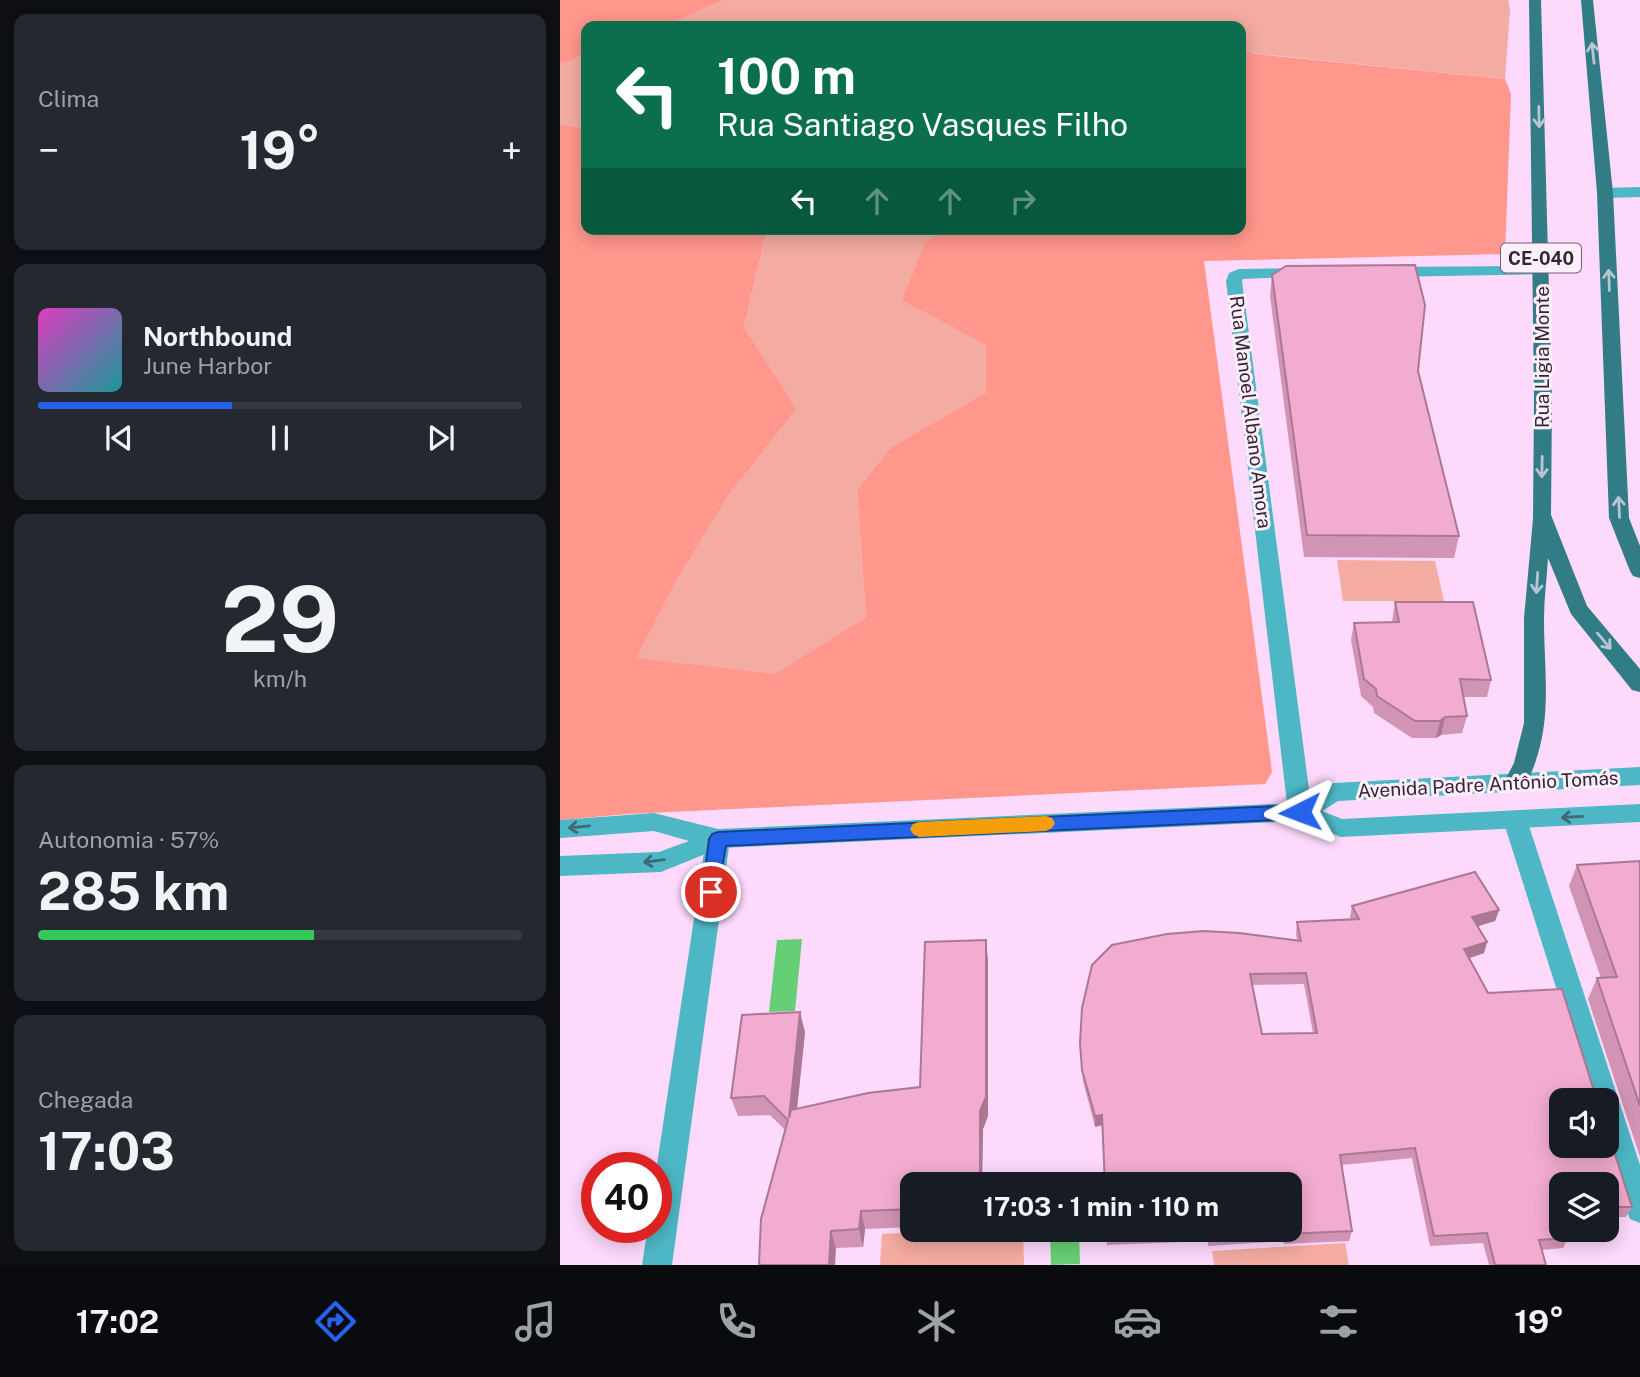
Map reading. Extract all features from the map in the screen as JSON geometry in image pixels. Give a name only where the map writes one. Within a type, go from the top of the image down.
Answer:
[{"type":"main road","name":"Rua Ligia Monte","points":[[1535,0],[1541,271],[1541,515],[1578,610],[1640,684]]},
{"type":"main road","name":"CE-040","points":[[1587,0],[1605,192],[1619,518],[1640,571]]},
{"type":"main road","points":[[1516,782],[1524,770],[1532,737],[1537,687],[1534,618],[1541,515]]},
{"type":"street","points":[[1605,192],[1640,192]]},
{"type":"street","points":[[1373,272],[1541,271]]},
{"type":"street","name":"Rua Manoel Albano Amora","points":[[1300,812],[1234,281],[1239,274],[1317,273]]},
{"type":"street","name":"Avenida Padre Antônio Tomás","points":[[1300,812],[1334,792],[1640,776]]},
{"type":"street","name":"Avenida Padre Antônio Tomás","points":[[560,829],[654,821],[718,839],[1300,812],[1341,828],[1640,813]]},
{"type":"street","points":[[1515,820],[1640,1209]]},
{"type":"street","points":[[657,1265],[718,839]]},
{"type":"street","name":"Avenida Padre Antônio Tomás","points":[[560,866],[661,862],[718,839]]},
{"type":"shaded area","points":[[560,0],[724,0],[676,21],[581,21],[581,57],[560,64]]},
{"type":"shaded area","points":[[724,0],[1508,0],[1510,10],[1505,79],[1246,53],[1246,21],[676,21]]},
{"type":"shaded area","points":[[1246,51],[1505,79],[1511,94],[1505,254],[1204,261],[1272,772],[1265,784],[628,814],[560,820],[560,124],[581,127],[581,235],[766,235],[744,327],[796,409],[730,493],[677,580],[636,658],[774,674],[866,617],[857,490],[891,447],[986,392],[986,345],[902,300],[925,242],[937,235],[1246,235]]},
{"type":"shaded area","points":[[581,57],[581,127],[560,124],[560,64]]},
{"type":"shaded area","points":[[766,235],[937,235],[925,242],[986,346],[986,392],[891,447],[857,490],[866,617],[774,674],[635,659],[677,580],[730,493],[795,409],[744,327]]},
{"type":"shaded area","points":[[1337,560],[1435,561],[1444,601],[1343,601]]},
{"type":"shaded area","points":[[802,939],[795,1011],[769,1012],[777,940]]},
{"type":"shaded area","points":[[900,1233],[900,1242],[1023,1242],[1024,1265],[880,1265],[882,1234]]},
{"type":"shaded area","points":[[1050,1242],[1079,1242],[1080,1264],[1051,1265]]},
{"type":"shaded area","points":[[1345,1243],[1349,1265],[1214,1265],[1212,1251]]},
{"type":"building","points":[[1415,265],[1425,305],[1418,371],[1459,536],[1307,535],[1272,275],[1286,266]]},
{"type":"building","points":[[1395,602],[1473,602],[1491,680],[1460,679],[1467,716],[1445,717],[1440,721],[1415,721],[1377,696],[1376,689],[1364,679],[1354,623],[1399,622]]},
{"type":"building","points":[[1640,861],[1640,1106],[1597,978],[1617,977],[1577,865]]},
{"type":"building","points":[[1475,872],[1499,910],[1472,917],[1487,942],[1464,949],[1488,993],[1562,989],[1593,1088],[1549,1088],[1549,1158],[1616,1158],[1632,1207],[1619,1207],[1619,1172],[1549,1172],[1549,1239],[1539,1240],[1546,1265],[1495,1265],[1487,1233],[1434,1236],[1415,1148],[1340,1155],[1352,1231],[1302,1233],[1302,1172],[1104,1172],[1102,1115],[1095,1116],[1082,1070],[1080,1043],[1082,1008],[1092,965],[1112,945],[1167,934],[1204,931],[1301,941],[1297,922],[1359,919],[1352,906]],"holes":[[[1306,973],[1317,1033],[1262,1034],[1250,974]]]},
{"type":"building","points":[[986,940],[986,1097],[980,1111],[980,1172],[900,1172],[900,1209],[861,1211],[859,1229],[831,1231],[829,1265],[759,1265],[761,1219],[788,1120],[764,1096],[731,1098],[742,1015],[800,1012],[789,1118],[791,1110],[868,1093],[920,1087],[925,942]]},
{"type":"slow traffic","points":[[919,829],[1046,823]]},
{"type":"route","points":[[711,892],[718,839],[1300,812]]}]
